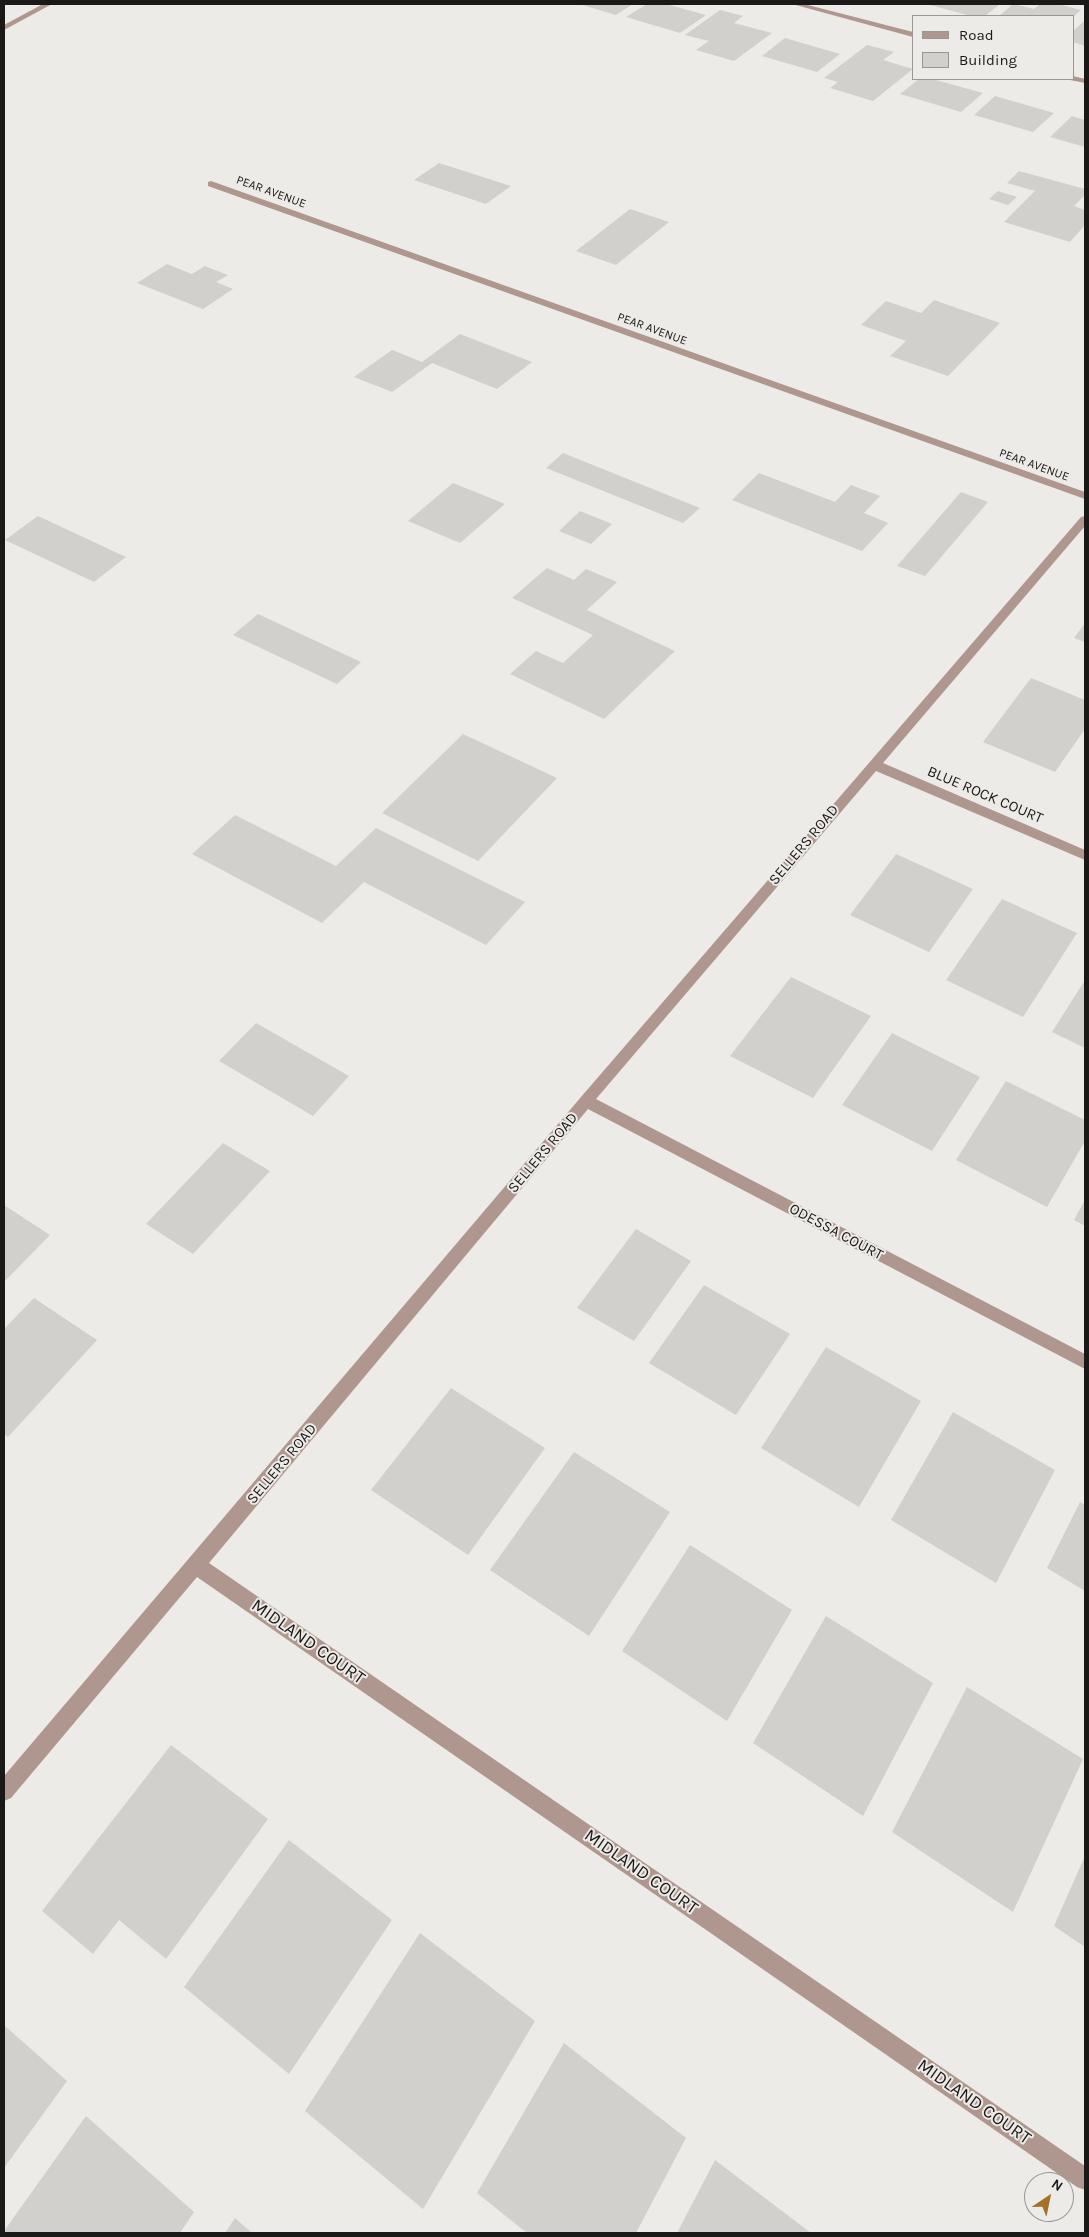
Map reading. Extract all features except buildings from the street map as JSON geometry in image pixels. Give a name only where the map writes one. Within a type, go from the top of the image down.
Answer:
[{"type":"street","points":[[4,28],[48,4]]},
{"type":"street","points":[[796,4],[912,35]]},
{"type":"street","name":"PEAR AVENUE","points":[[211,184],[1085,496]]},
{"type":"street","name":"SELLERS ROAD","points":[[4,1791],[197,1566],[586,1102],[873,764],[1085,521]]},
{"type":"street","name":"BLUE ROCK COURT","points":[[873,764],[1085,855]]},
{"type":"street","name":"ODESSA COURT","points":[[586,1102],[1085,1362]]},
{"type":"street","name":"MIDLAND COURT","points":[[197,1566],[1085,2179]]}]
